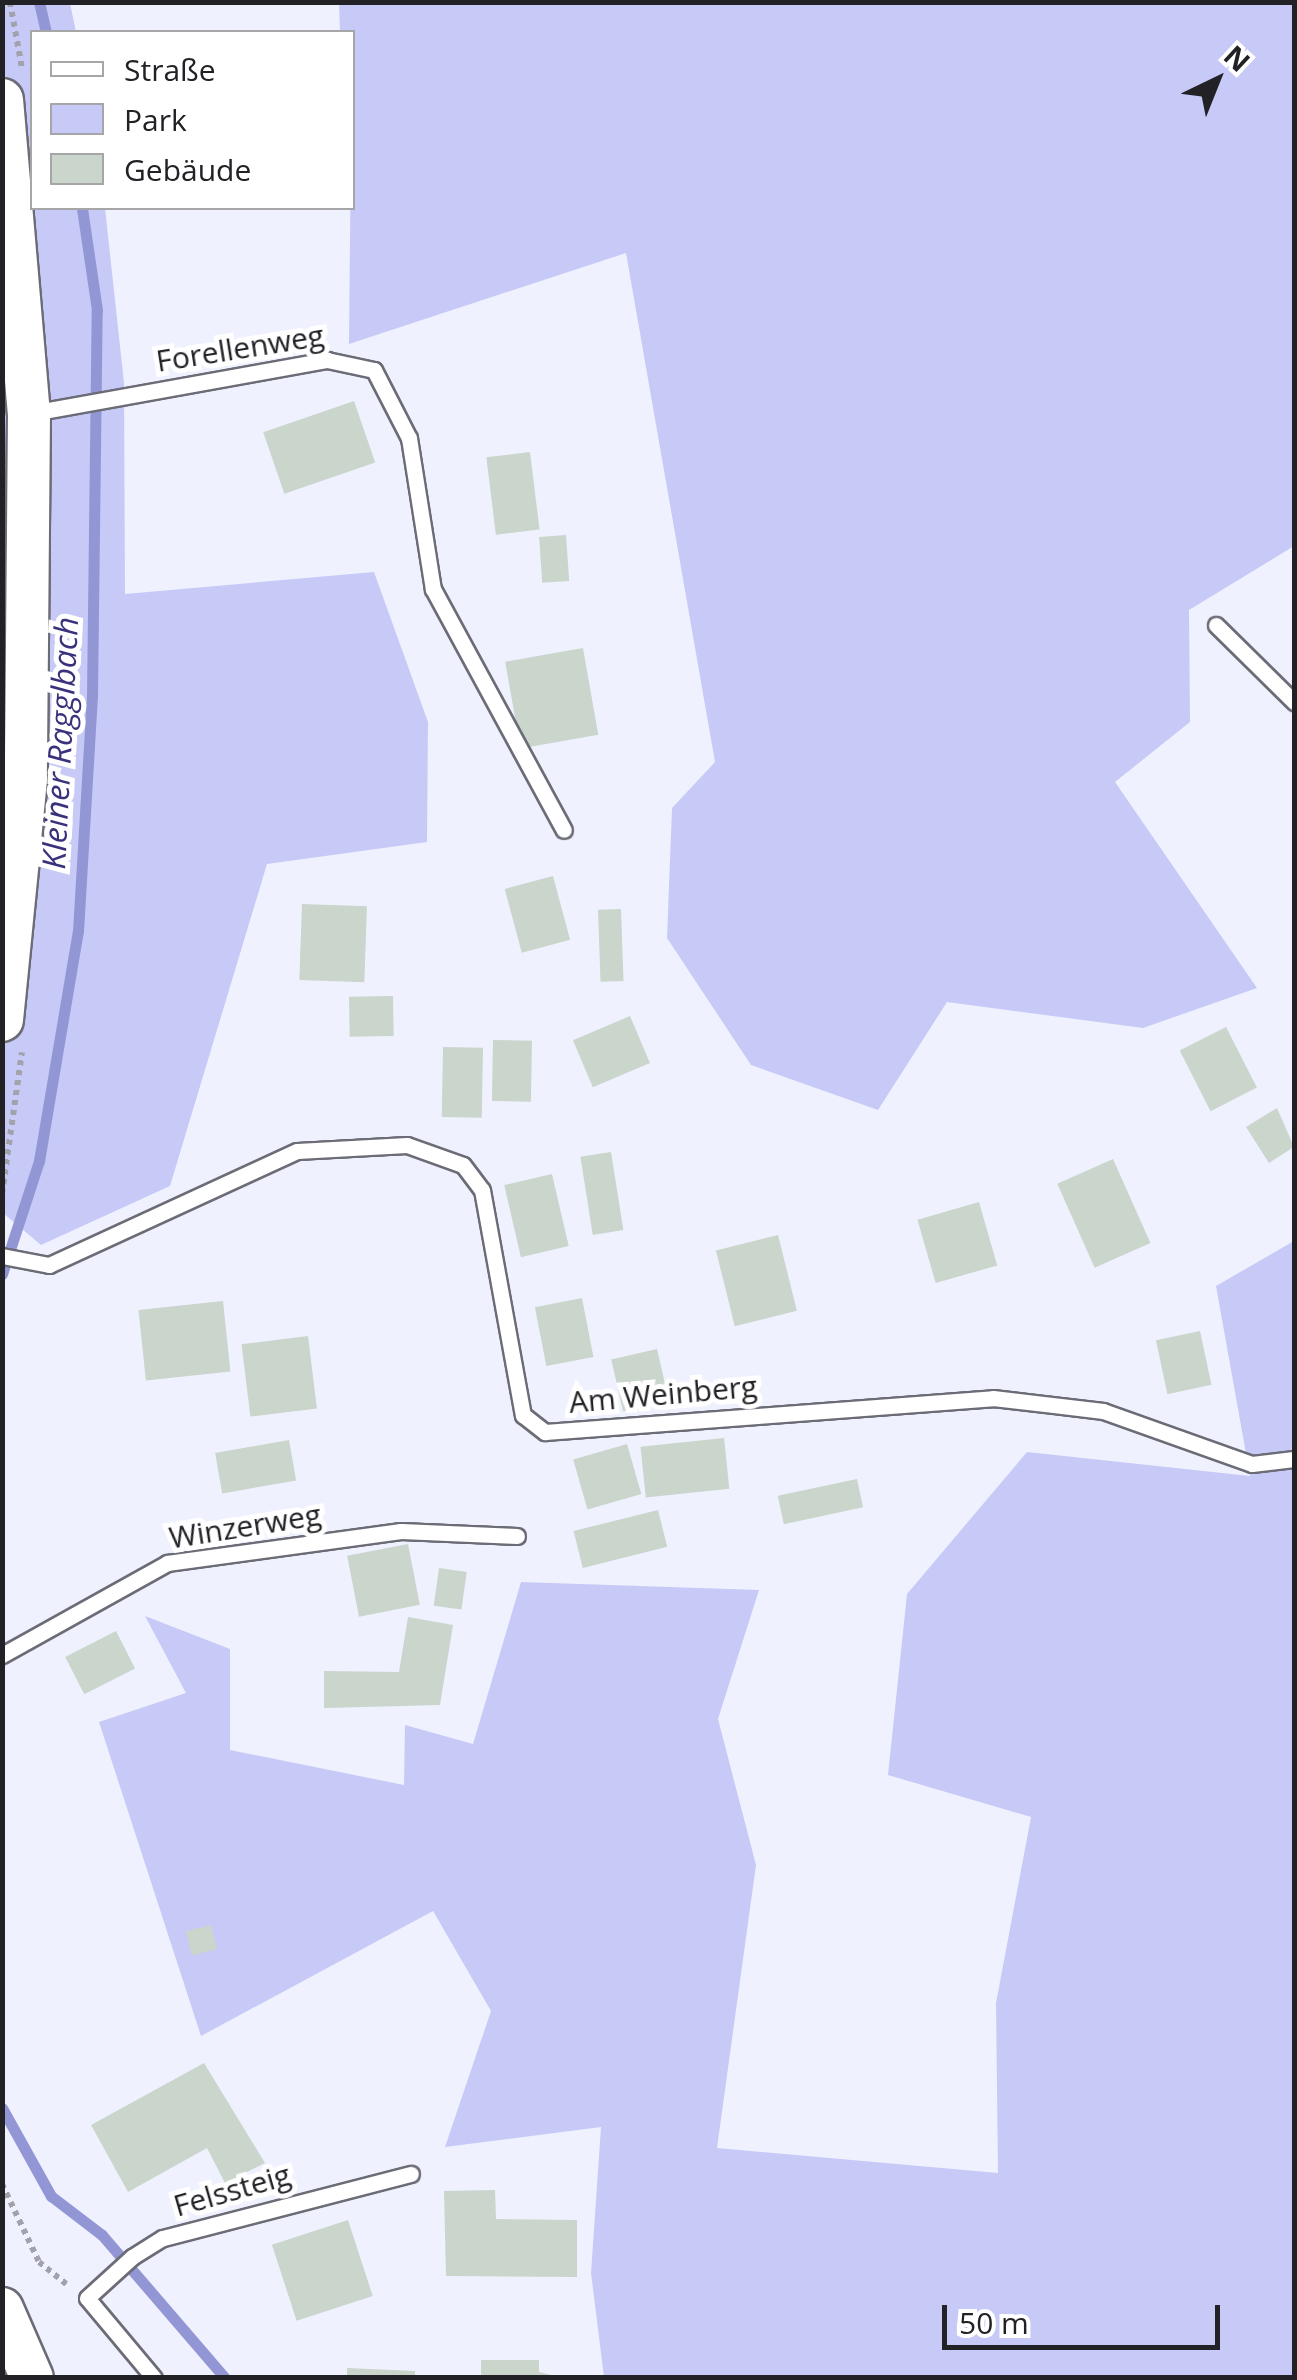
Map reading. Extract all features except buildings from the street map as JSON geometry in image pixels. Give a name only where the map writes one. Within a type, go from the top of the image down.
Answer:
[{"type":"main road","points":[[2,100],[28,414],[26,779],[2,1020]]},
{"type":"main road","points":[[2,2309],[32,2378]]},
{"type":"lane","name":"Forellenweg","points":[[28,414],[327,360],[374,370],[410,438],[433,589],[564,830]]},
{"type":"lane","points":[[1216,625],[1294,702]]},
{"type":"lane","name":"Am Weinberg","points":[[2,1256],[50,1265],[297,1151],[406,1145],[463,1165],[482,1190],[523,1415],[544,1432],[993,1398],[1103,1412],[1252,1464],[1294,1460]]},
{"type":"lane","name":"Winzerweg","points":[[2,1655],[168,1563],[401,1530],[518,1536]]},
{"type":"lane","name":"Felssteig","points":[[87,2298],[132,2257],[163,2238],[411,2174]]},
{"type":"lane","points":[[87,2298],[154,2378]]},
{"type":"path","points":[[2,2184],[39,2262],[87,2298]]},
{"type":"green space","points":[[3,3],[70,3],[76,30],[30,30],[30,210],[105,210],[124,383],[125,594],[374,572],[428,722],[427,842],[267,864],[170,1186],[41,1245],[3,1213]]},
{"type":"green space","points":[[339,3],[1294,3],[1294,546],[1189,610],[1190,722],[1115,782],[1257,988],[1143,1028],[947,1002],[878,1110],[751,1065],[667,938],[672,808],[715,762],[626,253],[349,344],[350,210],[355,210],[355,30],[340,30]]},
{"type":"green space","points":[[1294,1241],[1294,2377],[604,2377],[591,2273],[601,2127],[445,2147],[491,2011],[433,1911],[201,2036],[99,1722],[186,1693],[145,1616],[230,1649],[230,1750],[404,1785],[405,1725],[473,1744],[521,1582],[759,1590],[718,1719],[756,1865],[717,2148],[998,2173],[996,2003],[1031,1817],[888,1775],[907,1594],[1027,1452],[1250,1476],[1216,1286]]},
{"type":"waterway","name":"Kleiner Ragglbach","points":[[39,2],[46,30]]},
{"type":"waterway","name":"Kleiner Ragglbach","points":[[2,1274],[39,1161],[78,931],[92,695],[97,310],[82,210]]},
{"type":"waterway","name":"Kleiner Ragglbach","points":[[2,2108],[51,2196],[102,2235],[225,2378]]}]
